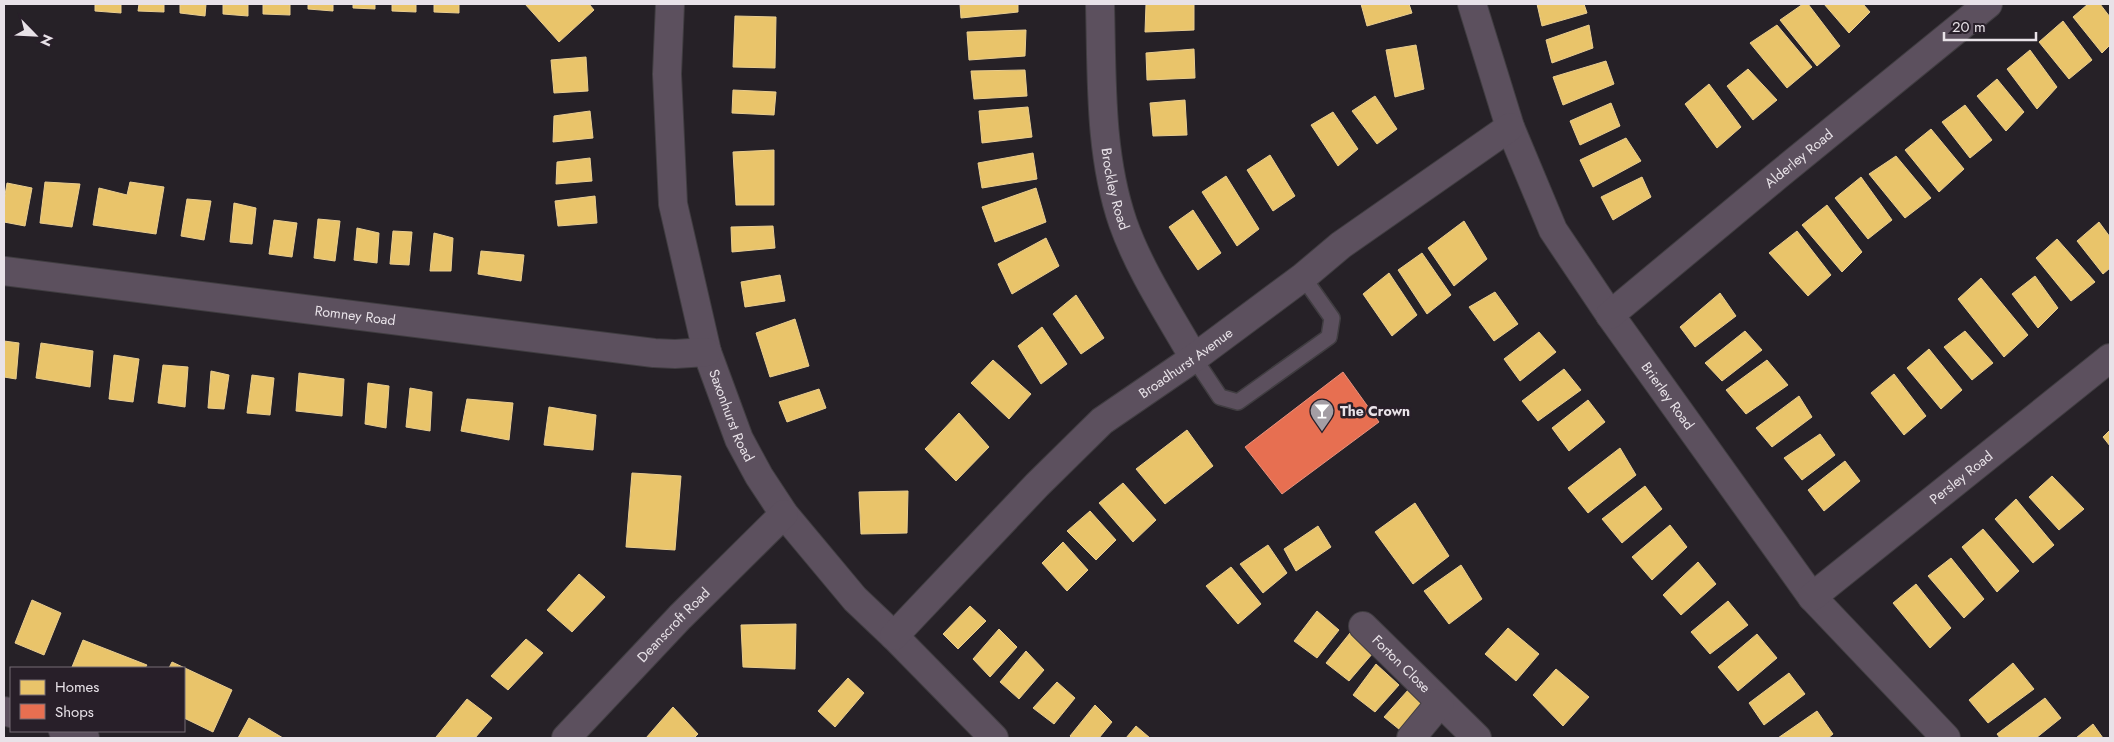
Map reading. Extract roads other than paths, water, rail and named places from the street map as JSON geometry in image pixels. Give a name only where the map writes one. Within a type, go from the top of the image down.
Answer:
[{"type":"street","name":"Saxonhurst Road","points":[[670,4],[667,74],[673,204],[707,352],[739,439],[759,476],[784,514],[855,599],[994,738]]},
{"type":"street","name":"Brockley Road","points":[[1100,4],[1106,154],[1113,189],[1123,223],[1137,258],[1194,358]]},
{"type":"street","name":"Brierley Road","points":[[1472,4],[1510,128],[1553,230],[1610,315],[1812,597],[1946,738]]},
{"type":"street","name":"Alderley Road","points":[[1610,315],[1988,4]]},
{"type":"street","name":"Broadhurst Avenue","points":[[894,636],[1037,485],[1102,421],[1194,358],[1303,277],[1341,245],[1510,128]]},
{"type":"street","name":"Romney Road","points":[[4,271],[654,353],[707,352]]},
{"type":"street","name":"Persley Road","points":[[1812,597],[2110,358]]},
{"type":"street","name":"Deanscroft Road","points":[[566,738],[680,617],[784,514]]},
{"type":"street","name":"Forton Close","points":[[1363,626],[1477,738]]},
{"type":"street","name":"Forton Close","points":[[1411,738],[1440,703]]},
{"type":"street","points":[[66,732],[85,738]]},
{"type":"lane","points":[[1194,358],[1220,397],[1238,402],[1330,337],[1332,318],[1303,277]]},
{"type":"place","name":"The Crown","points":[[1322,432]]}]
